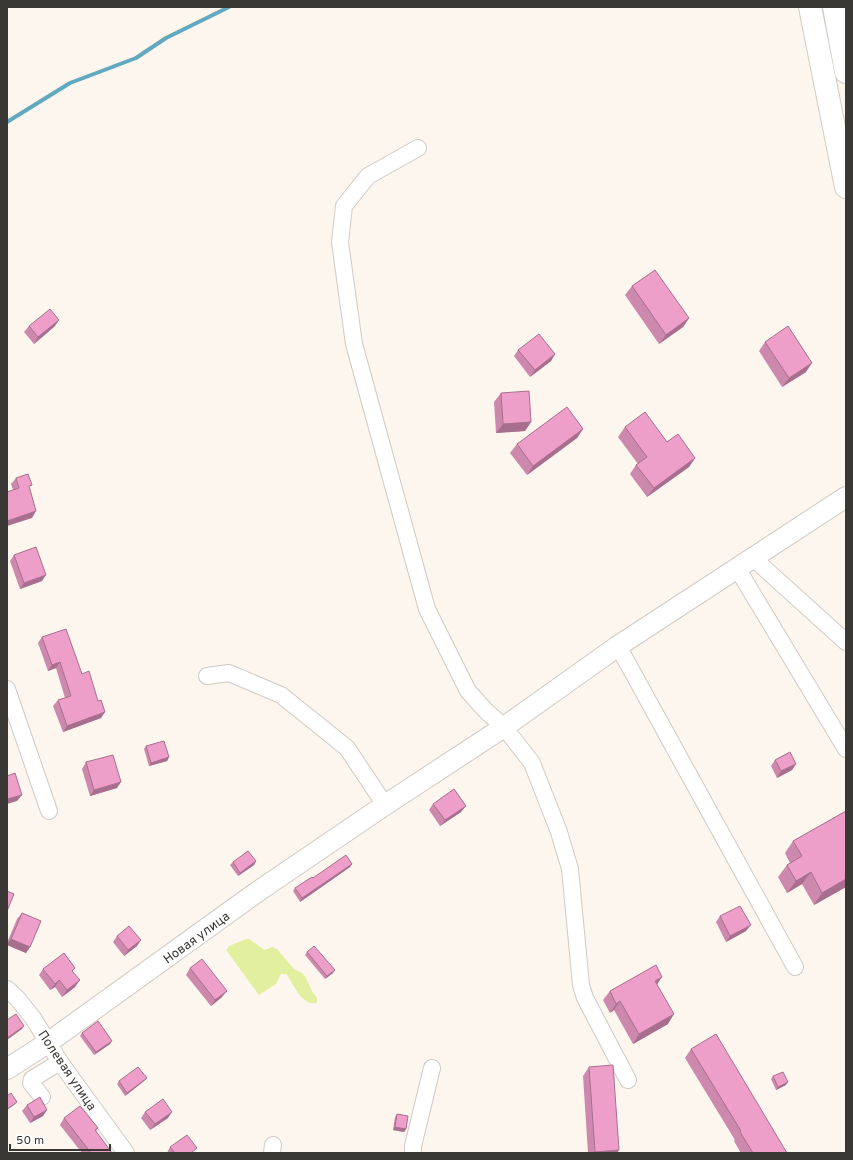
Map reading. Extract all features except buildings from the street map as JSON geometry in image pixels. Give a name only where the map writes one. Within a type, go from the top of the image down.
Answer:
[{"type":"highway","points":[[810,7],[846,187]]},
{"type":"highway","points":[[834,7],[846,72]]},
{"type":"main road","name":"Новая улица","points":[[7,1069],[48,1042],[257,892],[504,726],[618,646],[846,497]]},
{"type":"street","points":[[418,148],[368,176],[344,206],[340,242],[354,344],[427,610],[468,691],[486,711],[504,726],[532,763],[559,832],[570,869],[581,985],[585,998],[628,1080]]},
{"type":"street","points":[[753,558],[846,642]]},
{"type":"street","points":[[737,568],[846,749]]},
{"type":"street","points":[[618,646],[795,967]]},
{"type":"street","points":[[207,676],[229,673],[281,695],[347,748],[385,805]]},
{"type":"street","points":[[7,689],[49,811]]},
{"type":"street","name":"Полевая улица","points":[[7,989],[17,998],[60,1062],[126,1153]]},
{"type":"street","points":[[42,1097],[31,1083],[32,1079],[60,1062]]},
{"type":"street","points":[[413,1153],[415,1138],[432,1068]]},
{"type":"green space","points":[[249,939],[265,950],[272,947],[277,949],[294,969],[305,976],[317,998],[317,1003],[311,1003],[302,998],[286,974],[281,974],[276,984],[259,995],[226,950],[229,946]]},
{"type":"waterway","points":[[7,122],[70,83],[136,58],[166,38],[229,7]]}]
